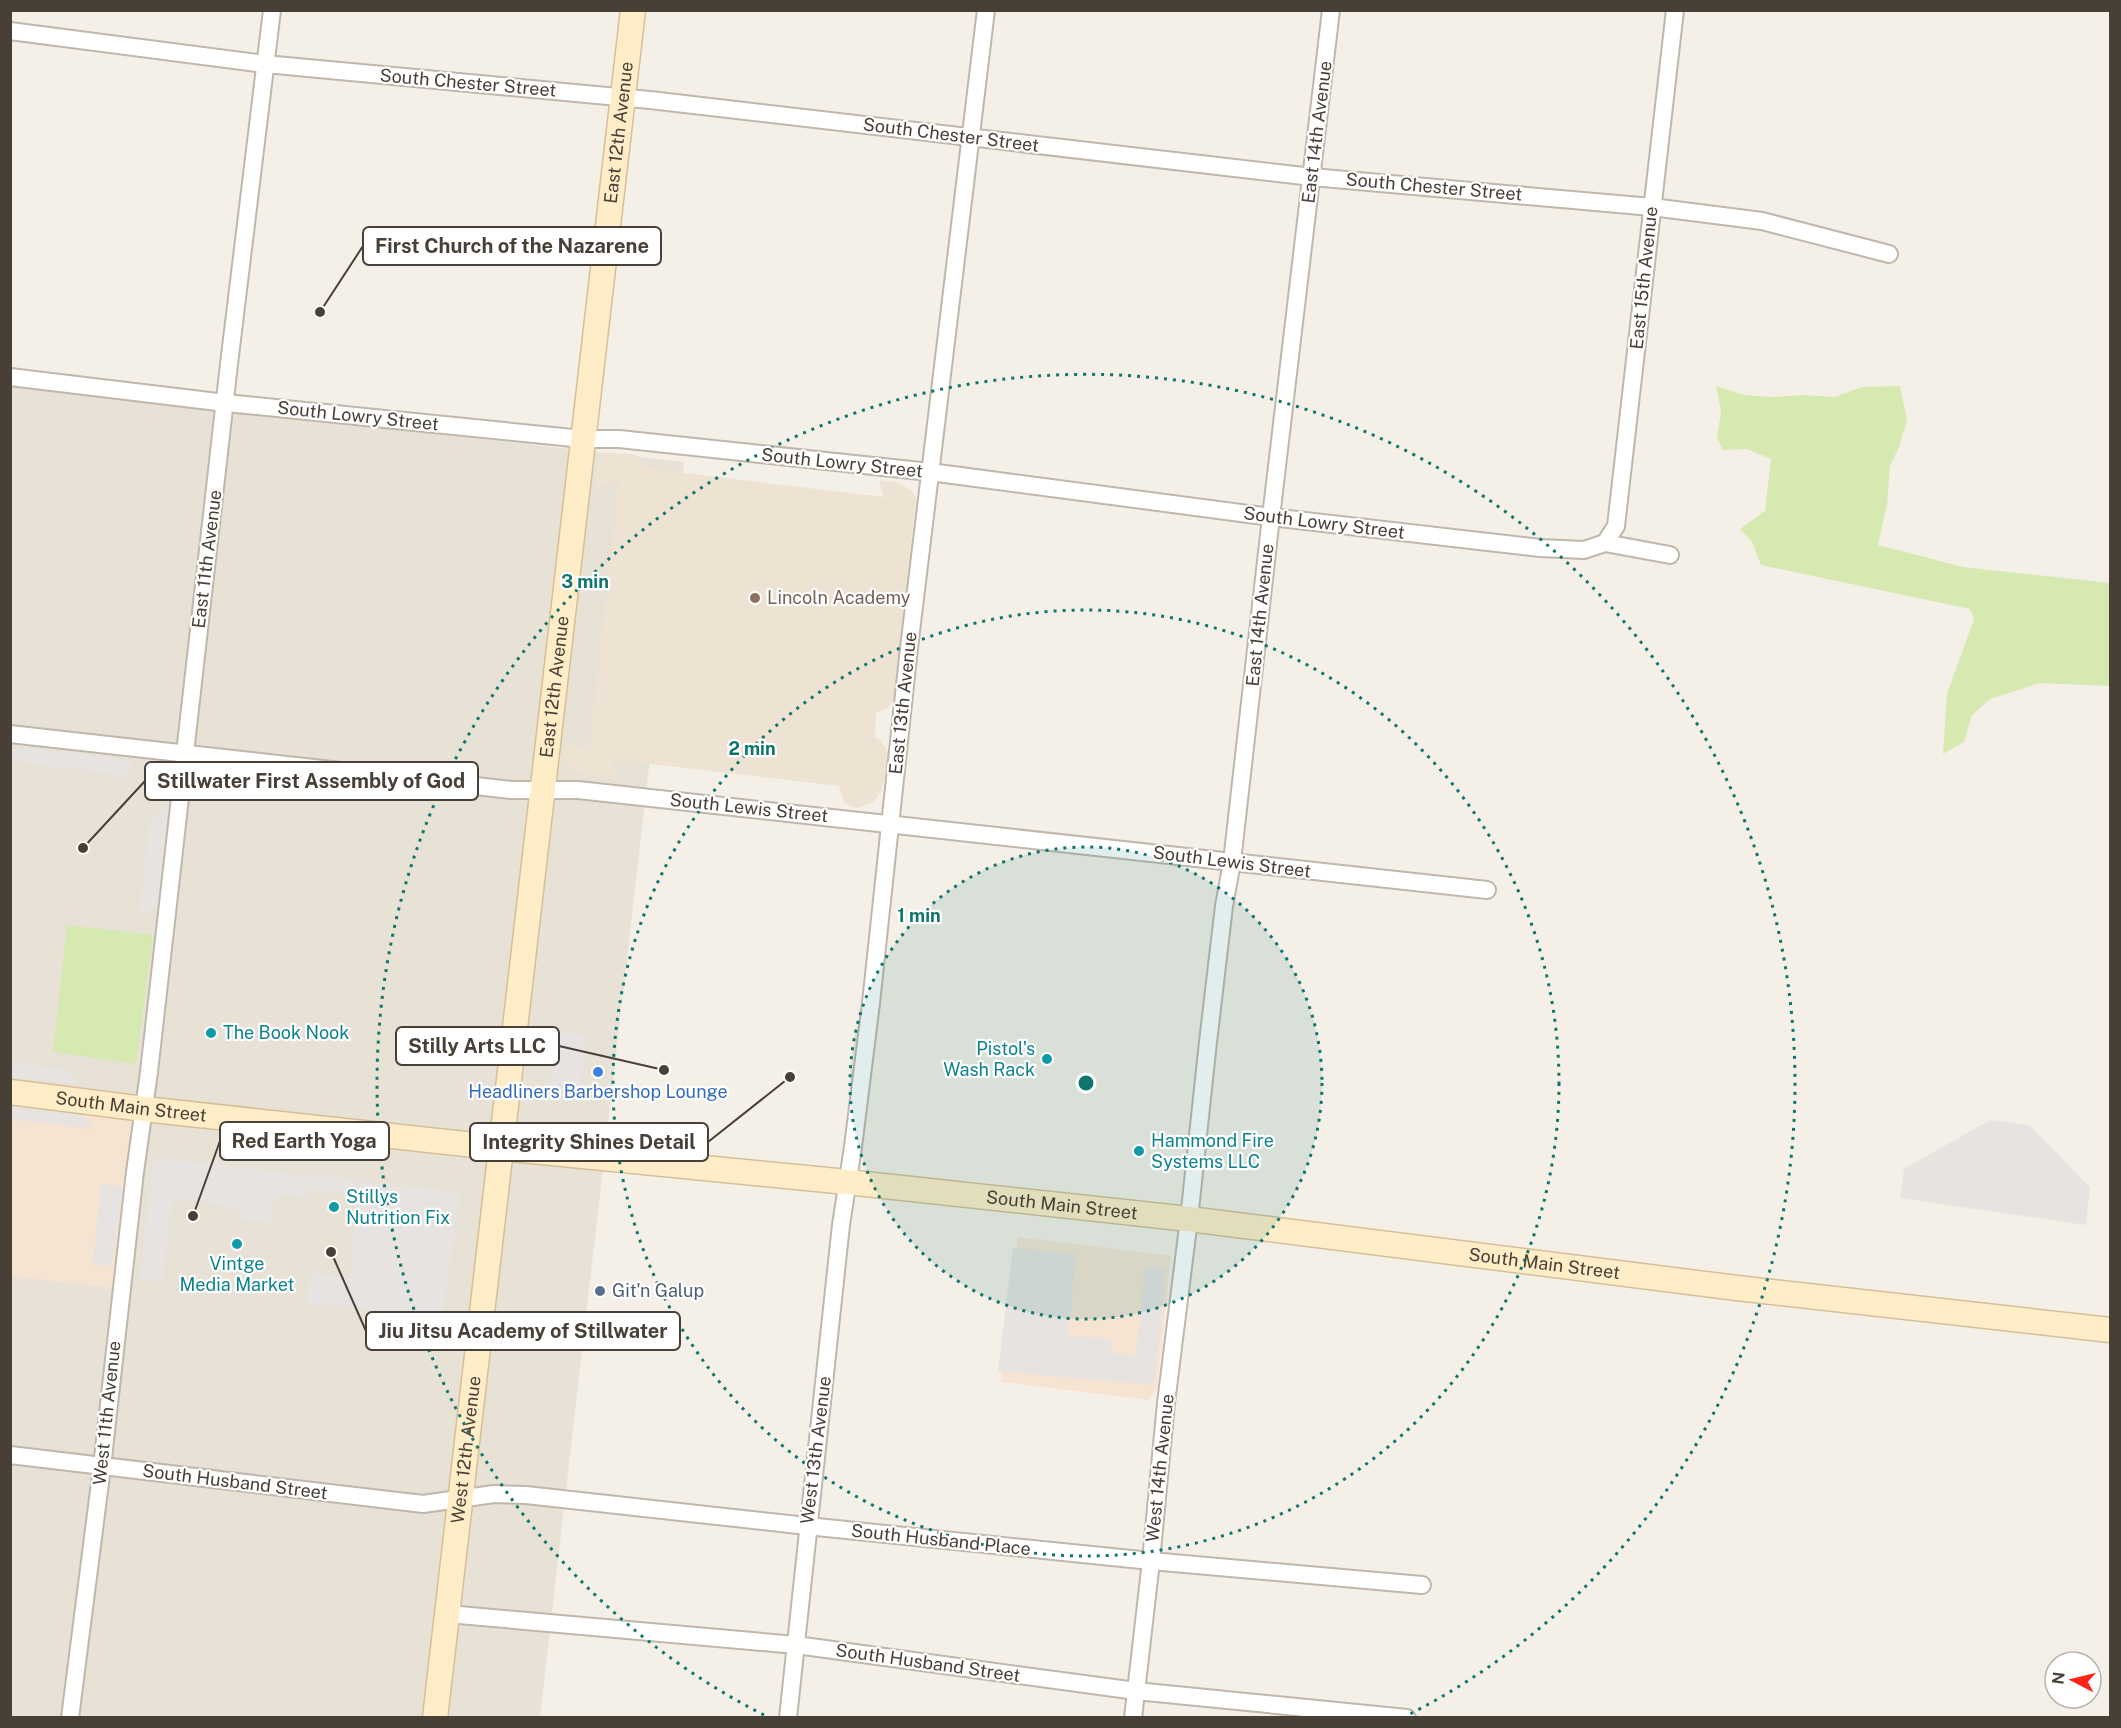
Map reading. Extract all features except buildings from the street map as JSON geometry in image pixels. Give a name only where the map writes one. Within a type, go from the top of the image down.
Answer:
[{"type":"main road","name":"East 12th Avenue","points":[[502,1148],[633,10]]},
{"type":"main road","name":"South Main Street","points":[[10,1092],[502,1148],[847,1182],[1189,1220],[1737,1288],[2110,1330]]},
{"type":"main road","name":"West 12th Avenue","points":[[435,1718],[478,1329],[502,1148]]},
{"type":"street","name":"East 11th Avenue","points":[[144,1108],[272,10]]},
{"type":"street","name":"East 13th Avenue","points":[[847,1182],[854,1147],[907,659],[986,10]]},
{"type":"street","name":"East 14th Avenue","points":[[1189,1220],[1217,963],[1232,862],[1270,517],[1331,10]]},
{"type":"street","name":"East 15th Avenue","points":[[1605,543],[1616,526],[1675,10]]},
{"type":"street","name":"South Chester Street","points":[[10,31],[265,64],[623,97],[1312,177],[1652,207],[1762,221],[1889,254]]},
{"type":"street","name":"South Lowry Street","points":[[10,377],[226,403],[583,439],[619,439],[930,472],[1270,517],[1540,548],[1584,550],[1605,543],[1670,555]]},
{"type":"street","name":"South Lewis Street","points":[[10,734],[511,790],[578,790],[1486,890]]},
{"type":"street","name":"West 11th Avenue","points":[[70,1718],[144,1108]]},
{"type":"street","name":"West 13th Avenue","points":[[788,1718],[807,1526],[847,1182]]},
{"type":"street","name":"West 14th Avenue","points":[[1133,1718],[1166,1403],[1189,1220]]},
{"type":"street","name":"South Husband Street","points":[[10,1455],[423,1504],[460,1499]]},
{"type":"street","name":"South Husband Place","points":[[460,1499],[494,1494],[526,1495],[1151,1561],[1422,1585]]},
{"type":"street","name":"South Husband Street","points":[[448,1614],[796,1646],[1136,1691],[1407,1718]]},
{"type":"shaded area","points":[[11,386],[684,462],[540,1717],[11,1718]]},
{"type":"shaded area","name":"Lincoln Academy","points":[[612,453],[633,454],[640,460],[642,468],[884,497],[879,482],[881,480],[900,483],[913,492],[916,499],[894,697],[889,708],[876,712],[875,737],[885,747],[889,756],[888,765],[882,789],[872,803],[858,808],[849,806],[844,802],[839,786],[618,760],[610,763],[616,777],[615,780],[569,770],[562,758],[565,743],[589,749],[619,479],[595,489],[595,475],[600,460]]},
{"type":"shaded area","points":[[11,746],[132,760],[130,776],[11,761]]},
{"type":"shaded area","points":[[169,804],[158,908],[139,915],[150,817]]},
{"type":"shaded area","points":[[555,1032],[586,1036],[578,1104],[548,1100]]},
{"type":"shaded area","points":[[11,1063],[69,1070],[76,1084],[11,1077]]},
{"type":"shaded area","points":[[11,1090],[146,1109],[120,1289],[11,1276]]},
{"type":"shaded area","points":[[11,1097],[76,1105],[93,1129],[11,1119]]},
{"type":"shaded area","points":[[1990,1120],[2029,1125],[2090,1187],[2086,1225],[1900,1198],[1904,1169]]},
{"type":"shaded area","points":[[154,1158],[313,1176],[309,1198],[279,1194],[273,1204],[272,1223],[240,1219],[241,1208],[179,1199],[174,1201],[171,1207],[162,1283],[140,1280]]},
{"type":"shaded area","points":[[315,1175],[358,1180],[356,1194],[313,1190]]},
{"type":"shaded area","points":[[360,1181],[460,1194],[442,1319],[346,1307]]},
{"type":"shaded area","points":[[101,1184],[123,1187],[111,1266],[93,1264]]},
{"type":"shaded area","points":[[1018,1237],[1171,1256],[1157,1388],[1149,1400],[1001,1382]]},
{"type":"shaded area","points":[[1013,1248],[1076,1254],[1068,1336],[1111,1339],[1111,1353],[1136,1356],[1145,1266],[1166,1268],[1154,1385],[998,1371]]},
{"type":"shaded area","points":[[310,1273],[348,1278],[345,1307],[306,1303]]},
{"type":"green space","points":[[1716,386],[1744,395],[1835,397],[1862,387],[1900,386],[1907,420],[1899,447],[1890,466],[1887,505],[1878,545],[1963,567],[2110,583],[2110,686],[2040,683],[1990,699],[1972,715],[1964,742],[1943,754],[1947,694],[1974,619],[1970,609],[1761,565],[1752,542],[1740,529],[1765,511],[1771,459],[1747,449],[1723,450],[1717,438],[1721,412]]},
{"type":"green space","points":[[67,925],[153,935],[136,1064],[53,1052]]},
{"type":"place","name":"First Church of the Nazarene","points":[[320,312]]},
{"type":"place","name":"Lincoln Academy","points":[[755,598]]},
{"type":"place","name":"Stillwater First Assembly of God","points":[[83,848]]},
{"type":"place","name":"The Book Nook","points":[[211,1033]]},
{"type":"place","name":"Pistol's Wash Rack","points":[[1047,1059]]},
{"type":"place","name":"Stilly Arts LLC","points":[[664,1070]]},
{"type":"place","name":"Headliners Barbershop Lounge","points":[[598,1072]]},
{"type":"place","name":"Integrity Shines Detail","points":[[790,1077]]},
{"type":"place","name":"Hammond Fire Systems LLC","points":[[1139,1151]]},
{"type":"place","name":"Stillys Nutrition Fix","points":[[334,1207]]},
{"type":"place","name":"Red Earth Yoga","points":[[193,1216]]},
{"type":"place","name":"Vintge Media Market","points":[[237,1244]]},
{"type":"place","name":"Jiu Jitsu Academy of Stillwater","points":[[331,1252]]},
{"type":"place","name":"Git'n Galup","points":[[600,1291]]}]
